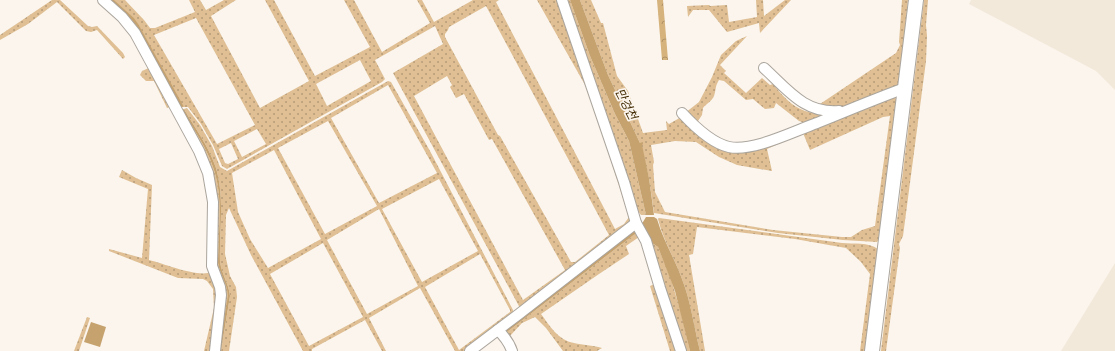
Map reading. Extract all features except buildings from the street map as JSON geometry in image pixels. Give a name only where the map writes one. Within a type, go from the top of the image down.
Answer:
[{"type":"main road","points":[[872,351],[916,0]]},
{"type":"street","points":[[103,0],[122,17],[135,33],[199,151],[208,173],[213,202],[212,266],[220,287],[221,295],[214,351]]},
{"type":"street","points":[[562,0],[624,182],[636,223],[646,240],[681,351]]},
{"type":"street","points":[[764,68],[797,99],[808,106],[827,112],[848,110]]},
{"type":"street","points":[[682,114],[712,139],[729,146],[743,147],[785,135],[905,88]]},
{"type":"street","points":[[470,351],[636,223]]},
{"type":"street","points":[[498,330],[506,338],[512,351]]},
{"type":"shaded area","points":[[52,0],[60,0],[88,26],[97,26],[125,57],[123,59],[97,30],[91,32],[86,31],[57,2],[28,24],[0,40],[0,35]]},
{"type":"shaded area","points":[[106,0],[111,0],[132,19],[144,36],[182,107],[180,107],[157,69]]},
{"type":"shaded area","points":[[113,0],[125,0],[150,28],[155,28],[195,12],[189,0],[200,0],[206,10],[224,0],[236,0],[211,16],[260,108],[309,81],[265,0],[274,0],[315,76],[370,47],[344,0],[354,0],[382,52],[430,23],[417,0],[422,0],[434,22],[473,0],[499,0],[496,2],[615,229],[624,224],[629,217],[589,92],[537,0],[560,0],[632,219],[630,223],[520,308],[393,73],[443,44],[435,26],[375,60],[385,79],[382,82],[227,169],[222,166],[213,145],[201,124],[188,107],[183,107],[139,26],[133,18]],"holes":[[[486,6],[609,235],[575,262],[571,262],[500,136],[498,135],[445,37],[449,27]],[[196,18],[255,125],[217,144],[154,35]],[[360,60],[371,81],[327,106],[316,84]],[[447,76],[452,85],[450,87],[456,98],[464,94],[489,140],[492,139],[565,270],[523,300],[414,96]],[[257,129],[266,144],[242,157],[234,141]],[[231,143],[238,159],[228,164],[225,163],[219,149]]]},
{"type":"shaded area","points":[[563,0],[570,0],[590,56],[615,114],[629,141],[646,215],[641,215],[637,210]]},
{"type":"shaded area","points":[[570,0],[580,0],[608,75],[640,143],[643,142],[642,145],[649,178],[654,215],[646,215],[629,141],[615,114],[590,56]]},
{"type":"shaded area","points":[[580,0],[591,0],[601,23],[603,23],[617,76],[628,91],[643,133],[667,130],[666,121],[669,124],[683,116],[732,151],[893,97],[897,99],[879,239],[877,242],[843,240],[778,233],[654,213],[649,178],[641,145],[643,143],[640,143],[608,75]],"holes":[[[890,116],[875,226],[862,230],[851,237],[842,237],[773,230],[665,212],[655,192],[654,162],[651,145],[675,141],[696,142],[719,157],[737,165],[772,171],[767,149],[803,133],[810,150],[883,117]]]},
{"type":"shaded area","points":[[756,0],[763,0],[764,16],[785,0],[791,0],[760,33],[759,23],[727,32],[709,10],[693,10],[688,17],[687,6],[727,5],[729,22],[757,17]]},
{"type":"shaded area","points":[[902,0],[908,0],[899,88],[848,108],[817,106],[896,53],[900,45]]},
{"type":"shaded area","points":[[924,0],[928,0],[926,61],[903,236],[899,244],[900,248],[886,351],[881,351]]},
{"type":"shaded area","points":[[971,0],[1115,0],[1115,90],[1096,71],[969,4]]},
{"type":"shaded area","points":[[747,36],[720,65],[726,71],[724,73],[746,93],[762,78],[770,85],[773,84],[783,96],[795,106],[805,111],[823,116],[808,124],[799,121],[776,103],[774,108],[765,109],[753,99],[746,100],[724,81],[719,80],[713,98],[703,108],[702,115],[698,121],[699,124],[685,113],[699,102],[721,55],[736,41]]},
{"type":"shaded area","points":[[151,67],[171,107],[167,108],[154,81],[146,81],[140,75],[142,71]]},
{"type":"shaded area","points":[[388,81],[391,82],[430,151],[513,310],[513,313],[464,351],[455,351],[420,288],[369,318],[386,351],[382,351],[365,320],[312,349],[312,351],[303,351],[251,255],[229,208],[226,215],[225,254],[230,276],[236,287],[237,297],[229,351],[221,351],[230,296],[220,262],[221,203],[219,180],[210,153],[184,109],[187,108],[200,125],[212,146],[220,167],[227,171]],"holes":[[[388,85],[437,173],[379,203],[331,118]],[[328,121],[377,206],[325,234],[278,148]],[[274,150],[321,239],[268,268],[250,239],[238,212],[232,173]],[[439,179],[478,251],[422,282],[382,209]],[[379,209],[418,286],[367,314],[327,240]],[[323,243],[363,317],[309,346],[270,274]],[[480,254],[510,312],[459,350],[425,287]]]},
{"type":"shaded area","points":[[184,109],[210,153],[219,180],[221,203],[220,262],[230,296],[221,351],[219,351],[228,292],[218,263],[220,215],[218,191],[210,159],[182,110]]},
{"type":"shaded area","points":[[178,110],[182,110],[203,145],[210,159],[216,179],[220,215],[218,263],[229,295],[228,308],[220,340],[216,272],[216,200]]},
{"type":"shaded area","points":[[122,170],[152,185],[149,260],[195,273],[208,273],[209,262],[217,292],[211,351],[204,351],[214,308],[213,289],[207,281],[203,279],[178,278],[109,251],[109,249],[142,258],[148,189],[119,177]]},
{"type":"shaded area","points":[[646,217],[654,217],[657,219],[679,272],[688,297],[700,351],[690,351],[675,291],[658,247],[652,243],[639,226]]},
{"type":"shaded area","points":[[658,219],[842,243],[865,244],[878,249],[866,351],[860,351],[870,274],[861,262],[846,248],[795,239],[697,227],[693,254],[689,255],[705,351],[700,351],[685,288],[663,234]]},
{"type":"shaded area","points":[[636,227],[639,231],[507,332],[506,330]]},
{"type":"shaded area","points":[[639,231],[639,237],[626,246],[629,254],[541,314],[551,328],[563,339],[574,343],[602,348],[597,351],[563,351],[546,328],[535,317],[522,323],[509,337],[507,332]]},
{"type":"shaded area","points":[[645,231],[652,243],[658,247],[671,279],[690,351],[682,351]]},
{"type":"shaded area","points":[[1115,263],[1115,351],[1061,351]]},
{"type":"shaded area","points":[[657,283],[680,351],[670,351],[650,286]]},
{"type":"shaded area","points":[[87,317],[90,318],[79,351],[74,351]]},
{"type":"shaded area","points":[[91,322],[106,327],[100,347],[84,342]]},
{"type":"green space","points":[[657,0],[663,0],[668,60],[662,60]]},
{"type":"waterway","points":[[112,0],[133,19],[138,26],[182,106]]},
{"type":"water label","name":"만겅천","points":[[626,104]]}]
